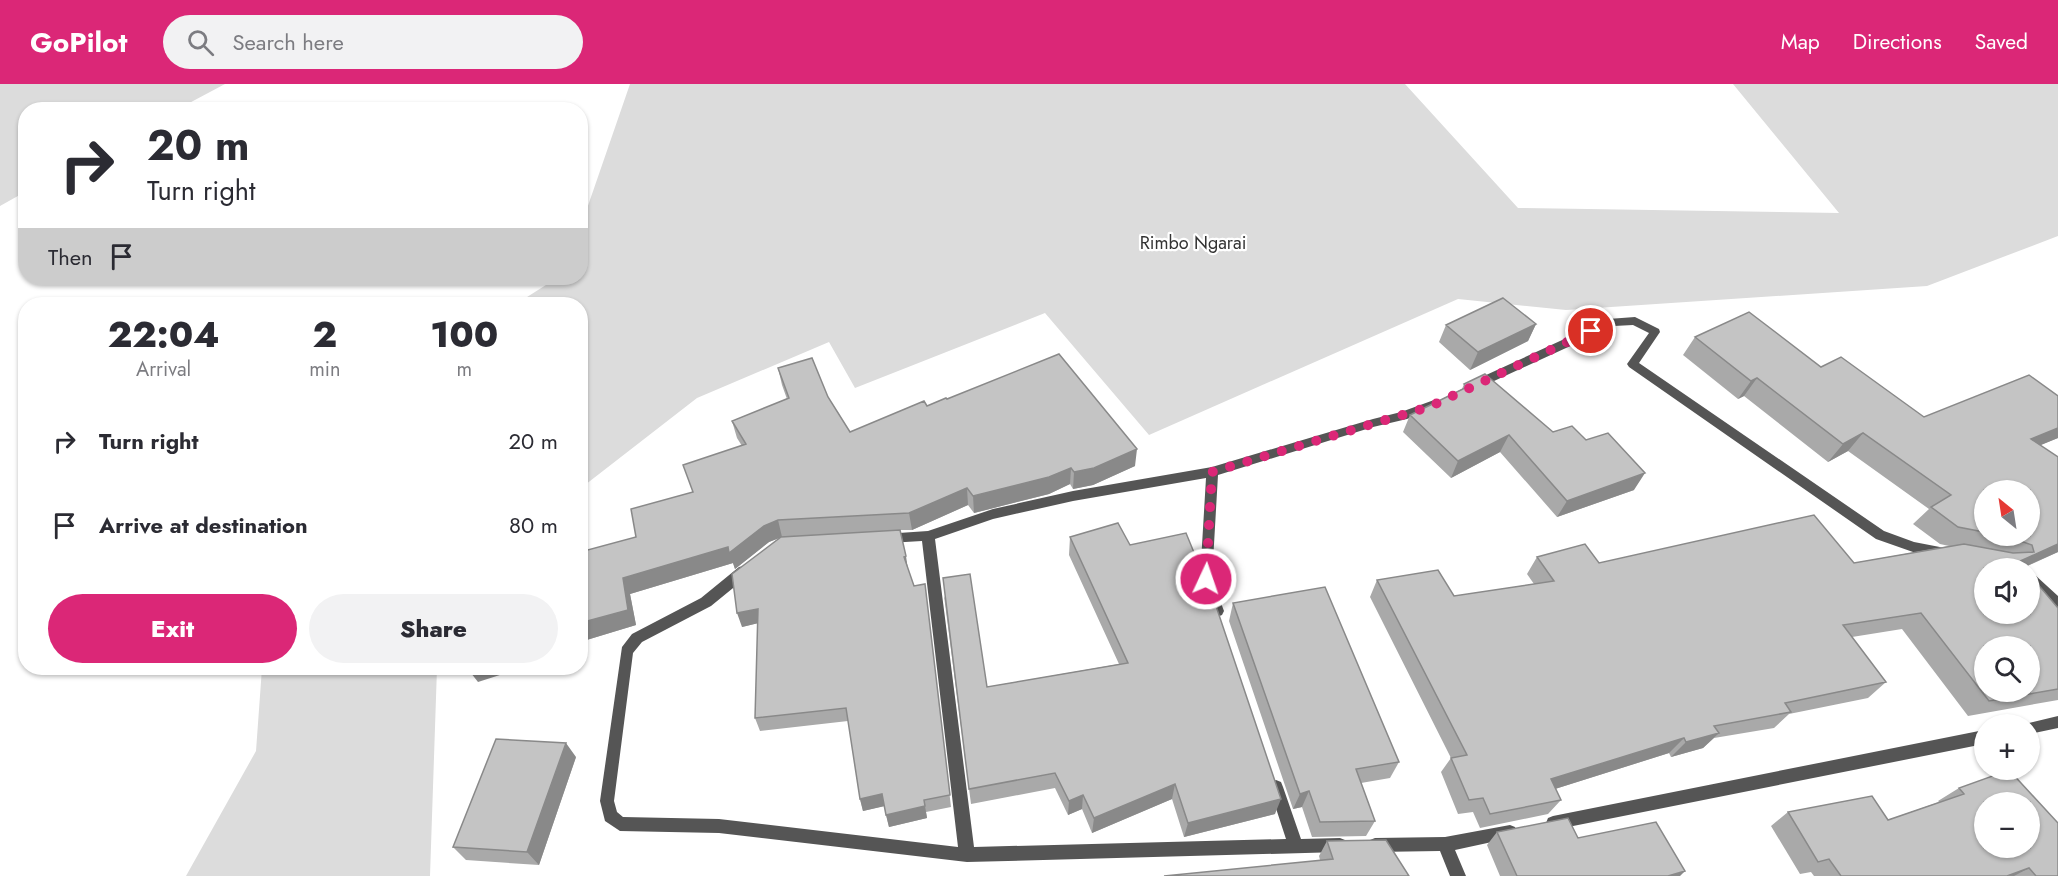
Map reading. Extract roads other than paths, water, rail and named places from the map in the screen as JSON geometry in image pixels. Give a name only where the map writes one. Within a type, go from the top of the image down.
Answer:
[{"type":"street","points":[[872,539],[928,536],[993,514],[1073,496],[1212,472],[1403,416],[1612,322],[1635,321],[1655,332],[1633,364],[1880,535],[1913,547],[1956,555]]},
{"type":"street","points":[[1212,472],[1206,579],[1221,624]]},
{"type":"street","points":[[928,536],[967,855]]},
{"type":"street","points":[[758,560],[706,602],[637,638],[627,651],[607,801],[610,816],[620,824],[718,826],[967,855],[1445,844],[1974,738]]},
{"type":"street","points":[[2040,588],[2058,604]]},
{"type":"street","points":[[2040,726],[2058,722]]},
{"type":"street","points":[[1270,768],[1296,846]]},
{"type":"street","points":[[1445,844],[1458,876]]},
{"type":"park label","name":"Rimbo Ngarai","points":[[1193,243]]}]
